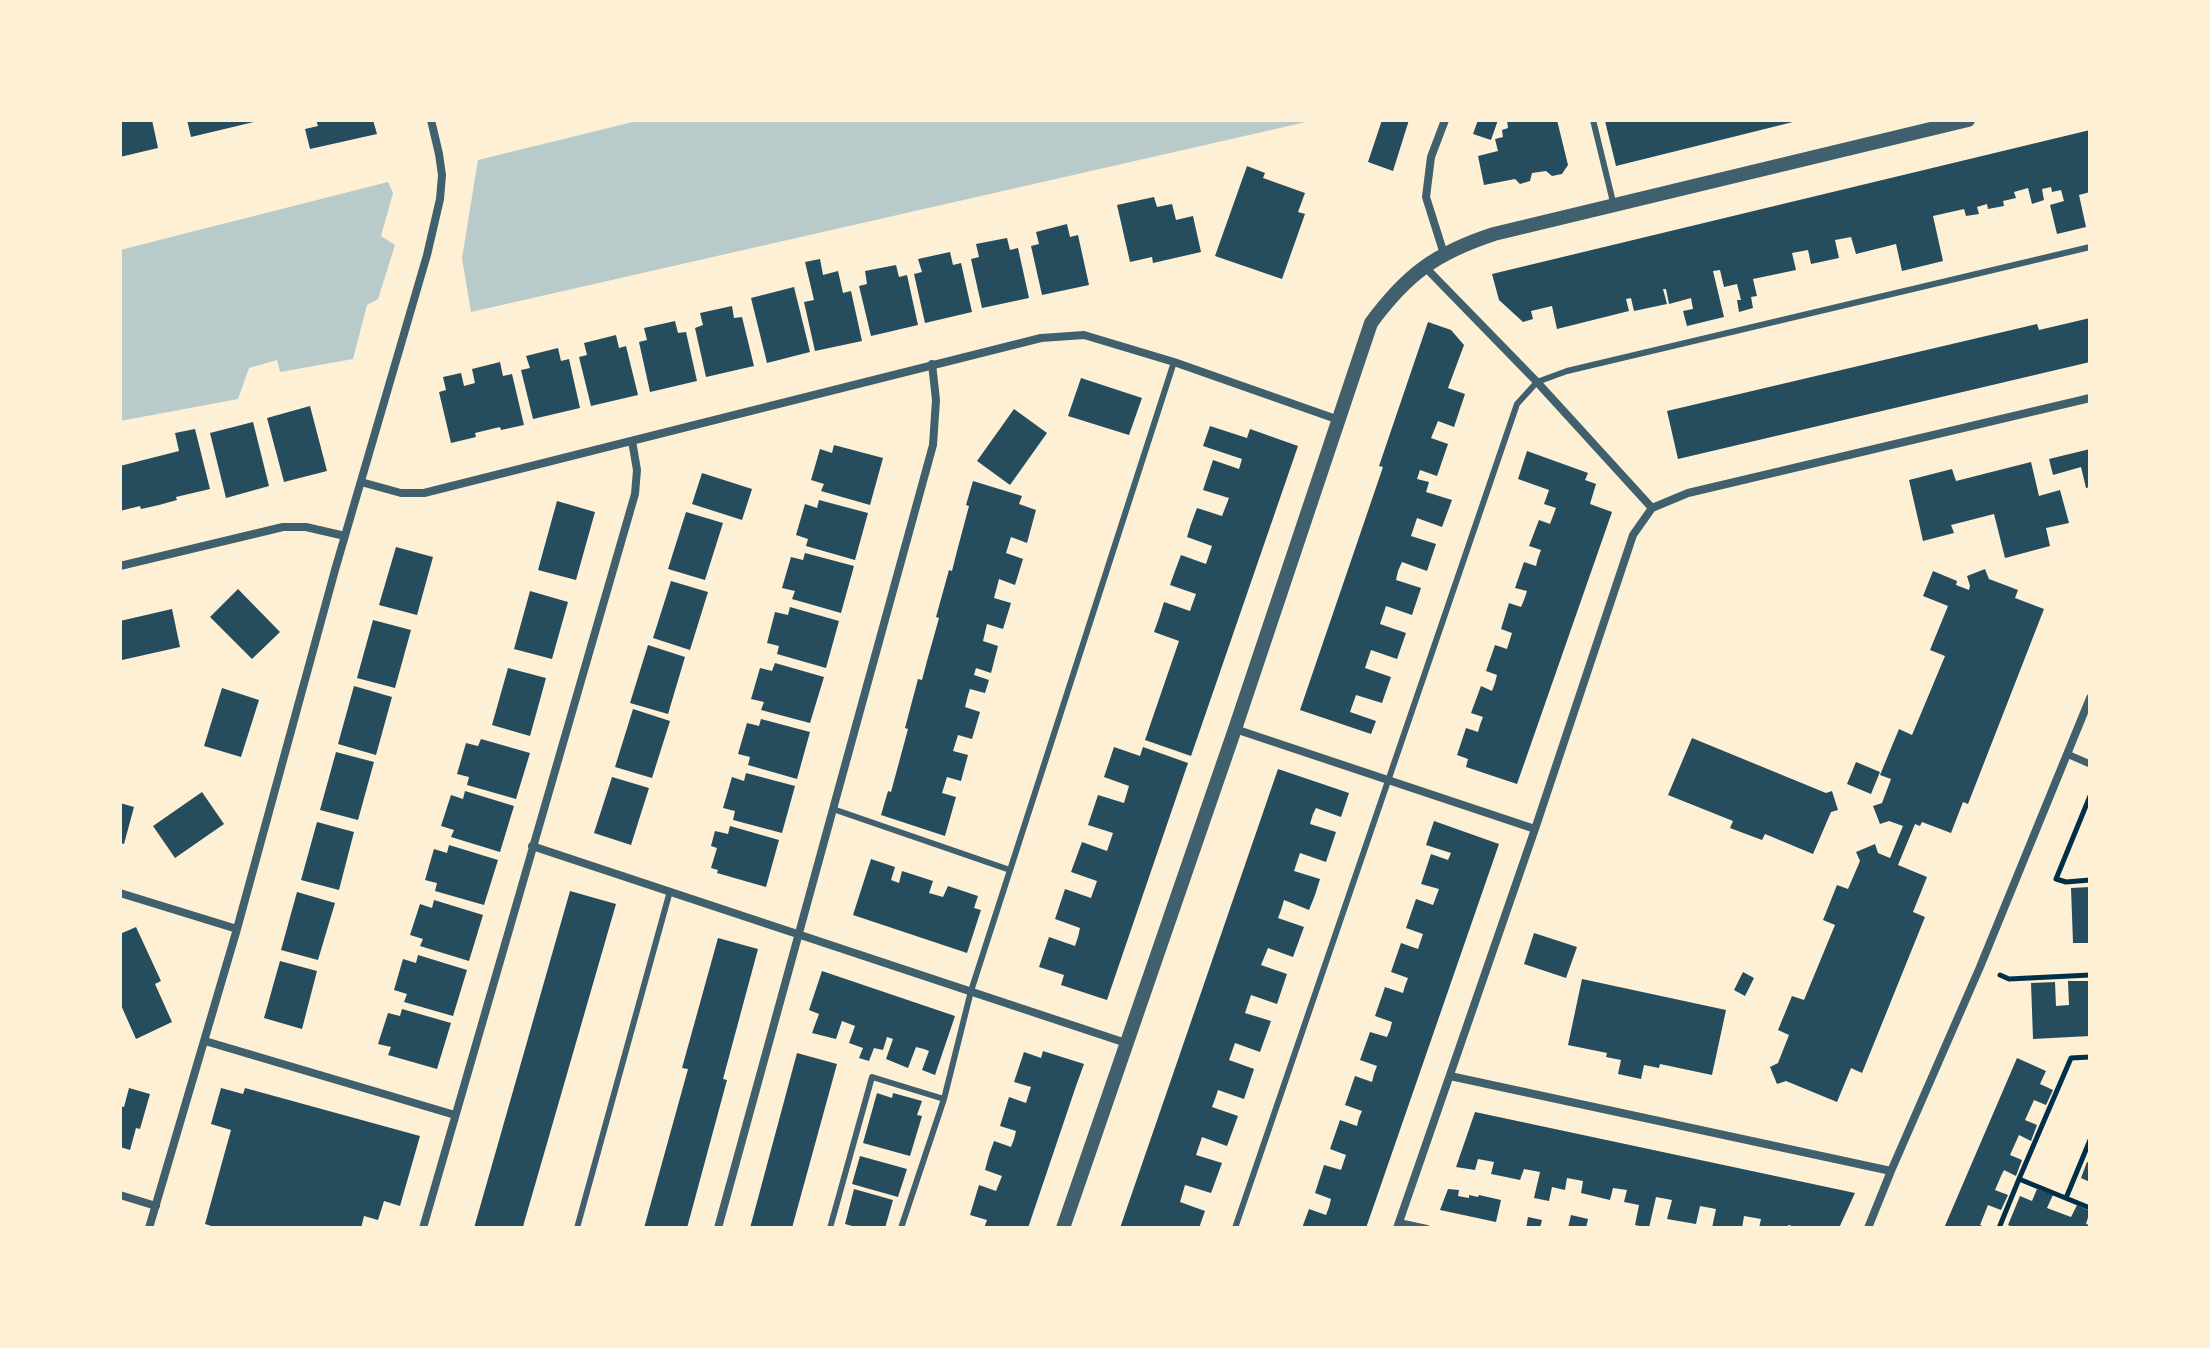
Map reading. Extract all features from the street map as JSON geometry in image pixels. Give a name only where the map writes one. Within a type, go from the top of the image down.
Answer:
[{"type":"street","points":[[149,1228],[237,929],[345,536],[427,255],[440,199],[442,175],[431,120]]},
{"type":"street","points":[[1444,254],[1426,197],[1431,157],[1445,120]]},
{"type":"street","points":[[1063,1228],[1371,323],[1390,297],[1424,266],[1444,254],[1494,234],[1936,124],[1968,120]]},
{"type":"street","points":[[1424,266],[1537,382],[1652,508]]},
{"type":"street","points":[[361,482],[401,493],[424,493],[932,364],[1041,338],[1084,335],[1174,362],[1339,420]]},
{"type":"street","points":[[718,1228],[933,445],[936,400],[932,364]]},
{"type":"street","points":[[1398,1225],[1633,535],[1652,508],[1688,493],[2090,398]]},
{"type":"street","points":[[423,1228],[635,494],[637,470],[632,441]]},
{"type":"street","points":[[120,566],[283,527],[306,527],[345,536]]},
{"type":"street","points":[[1868,1228],[1980,967],[2090,698]]},
{"type":"street","points":[[1235,729],[1535,829]]},
{"type":"street","points":[[2067,754],[2090,764]]},
{"type":"street","points":[[532,846],[1126,1043]]},
{"type":"street","points":[[120,893],[237,929]]},
{"type":"street","points":[[205,1041],[455,1115]]},
{"type":"street","points":[[1450,1076],[1891,1171]]},
{"type":"street","points":[[120,1195],[156,1206]]},
{"type":"lane","points":[[1593,120],[1614,206]]},
{"type":"lane","points":[[1235,1228],[1517,404],[1537,382],[1567,371],[2090,247]]},
{"type":"lane","points":[[901,1228],[944,1099],[971,991],[1174,362]]},
{"type":"lane","points":[[833,809],[1010,870]]},
{"type":"lane","points":[[577,1228],[670,891]]},
{"type":"lane","points":[[830,1228],[872,1077],[944,1099]]},
{"type":"lane","points":[[1398,1225],[1427,1228]]},
{"type":"path","points":[[2090,796],[2056,879],[2066,882],[2090,880]]},
{"type":"path","points":[[1980,967],[2009,979],[2090,975]]},
{"type":"path","points":[[1999,1228],[2071,1058],[2090,1057]]},
{"type":"path","points":[[2066,1198],[2090,1140]]},
{"type":"path","points":[[2019,1179],[2090,1208]]},
{"type":"shaded area","points":[[641,120],[1315,120],[471,312],[462,258],[478,160]]},
{"type":"shaded area","points":[[388,182],[393,193],[381,236],[395,245],[378,299],[367,305],[353,359],[280,372],[277,360],[249,368],[238,399],[120,421],[120,250]]},
{"type":"building","points":[[120,120],[152,120],[158,148],[120,157]]},
{"type":"building","points":[[187,120],[257,120],[258,121],[191,137]]},
{"type":"building","points":[[316,120],[373,120],[377,134],[310,149],[305,129],[318,126]]},
{"type":"building","points":[[1382,120],[1409,120],[1393,171],[1368,162]]},
{"type":"building","points":[[1478,120],[1498,120],[1491,140],[1473,134]]},
{"type":"building","points":[[1507,120],[1557,120],[1568,165],[1562,174],[1552,176],[1546,171],[1532,173],[1530,181],[1520,184],[1515,179],[1484,185],[1478,156],[1498,151],[1495,139],[1503,137],[1502,130],[1508,128]]},
{"type":"building","points":[[1605,121],[1797,121],[1616,166]]},
{"type":"building","points":[[2090,130],[2090,192],[2079,195],[2086,227],[2057,234],[2050,205],[2064,201],[2061,190],[2052,192],[2051,187],[2042,189],[2044,200],[2032,204],[2028,188],[2014,192],[2016,198],[2003,201],[2004,206],[1988,209],[1987,204],[1977,207],[1979,214],[1966,216],[1964,209],[1933,216],[1943,261],[1902,271],[1896,244],[1856,254],[1851,237],[1835,240],[1839,258],[1811,264],[1808,250],[1792,253],[1796,270],[1753,279],[1757,296],[1751,297],[1753,308],[1739,312],[1737,300],[1741,300],[1737,284],[1724,287],[1720,270],[1713,271],[1724,317],[1687,326],[1683,311],[1693,309],[1691,298],[1669,304],[1666,289],[1663,289],[1667,304],[1634,311],[1631,298],[1626,299],[1629,311],[1557,329],[1552,306],[1531,311],[1533,319],[1523,322],[1499,300],[1492,274]]},
{"type":"building","points":[[1247,166],[1265,173],[1263,178],[1305,193],[1298,212],[1305,214],[1282,279],[1215,256]]},
{"type":"building","points":[[1154,197],[1157,207],[1172,204],[1176,220],[1193,216],[1201,252],[1153,263],[1152,257],[1130,262],[1117,205]]},
{"type":"building","points":[[1067,224],[1070,237],[1078,235],[1089,285],[1042,295],[1031,246],[1039,244],[1036,232]]},
{"type":"building","points":[[1007,238],[1010,250],[1018,248],[1029,298],[982,308],[971,259],[979,257],[976,244]]},
{"type":"building","points":[[950,252],[953,265],[961,263],[972,312],[925,323],[914,274],[922,272],[918,259]]},
{"type":"building","points":[[820,259],[823,275],[838,271],[843,293],[851,291],[862,341],[815,351],[804,302],[814,300],[805,262]]},
{"type":"building","points":[[896,265],[899,277],[907,275],[918,325],[871,336],[859,286],[867,284],[865,271]]},
{"type":"building","points":[[794,287],[810,352],[767,363],[751,298]]},
{"type":"building","points":[[732,306],[734,318],[742,317],[754,366],[706,377],[695,328],[703,325],[700,313]]},
{"type":"building","points":[[2090,318],[2090,362],[1678,459],[1667,411],[2037,324],[2039,330]]},
{"type":"building","points":[[675,321],[678,333],[686,332],[697,381],[650,392],[639,342],[647,340],[644,328]]},
{"type":"building","points":[[1428,322],[1451,330],[1464,345],[1448,388],[1465,394],[1454,427],[1438,421],[1431,438],[1448,444],[1437,476],[1420,470],[1417,479],[1429,482],[1426,492],[1452,500],[1442,527],[1417,518],[1411,536],[1436,544],[1427,571],[1402,562],[1398,571],[1396,580],[1421,588],[1412,615],[1386,606],[1380,624],[1406,633],[1397,659],[1371,650],[1365,668],[1391,677],[1382,703],[1356,695],[1350,712],[1376,721],[1371,734],[1300,710],[1383,467],[1379,466]]},
{"type":"building","points":[[616,335],[619,348],[626,346],[638,395],[591,406],[579,357],[587,355],[584,343]]},
{"type":"building","points":[[558,348],[561,361],[569,359],[580,408],[533,419],[521,370],[530,368],[526,356]]},
{"type":"building","points":[[500,362],[503,376],[512,374],[524,425],[475,433],[476,437],[451,443],[439,392],[446,390],[443,377],[461,373],[464,386],[475,383],[472,369]]},
{"type":"building","points":[[1081,378],[1142,398],[1129,435],[1068,416]]},
{"type":"building","points":[[310,406],[327,471],[284,482],[267,418]]},
{"type":"building","points":[[1014,409],[1047,433],[1010,485],[977,461]]},
{"type":"building","points":[[253,422],[269,486],[226,498],[210,433]]},
{"type":"building","points":[[1210,426],[1247,438],[1250,429],[1298,446],[1191,756],[1145,740],[1179,641],[1154,632],[1164,602],[1190,611],[1196,594],[1170,585],[1181,555],[1206,564],[1212,546],[1187,537],[1191,524],[1197,508],[1222,516],[1229,498],[1203,490],[1213,460],[1239,469],[1242,459],[1203,446]]},
{"type":"building","points":[[195,429],[210,489],[176,497],[177,500],[159,505],[120,511],[120,466],[179,451],[175,433]]},
{"type":"building","points":[[834,445],[883,458],[870,505],[821,491],[824,484],[811,480],[820,449],[832,453]]},
{"type":"building","points":[[2090,449],[2090,487],[2086,488],[2081,467],[2053,475],[2049,459]]},
{"type":"building","points":[[1527,451],[1588,473],[1585,480],[1596,484],[1590,504],[1612,512],[1517,784],[1466,767],[1468,759],[1457,755],[1466,728],[1478,732],[1483,717],[1471,713],[1481,686],[1492,691],[1495,683],[1497,675],[1486,671],[1495,645],[1507,649],[1512,633],[1501,629],[1509,603],[1521,607],[1524,600],[1527,591],[1515,588],[1524,562],[1536,566],[1541,550],[1529,546],[1539,520],[1550,524],[1556,508],[1544,504],[1549,490],[1518,479]]},
{"type":"building","points":[[2031,462],[2039,496],[2060,490],[2069,523],[2046,528],[2050,546],[2005,558],[1994,514],[1951,525],[1954,533],[1923,541],[1909,480],[1952,469],[1956,481]]},
{"type":"building","points":[[702,473],[752,489],[742,520],[692,504]]},
{"type":"building","points":[[973,481],[1022,496],[1019,504],[1036,510],[1027,543],[1011,537],[1006,553],[1023,559],[1015,585],[999,579],[994,598],[1011,603],[1003,629],[987,624],[983,641],[998,646],[991,673],[976,668],[974,675],[989,680],[985,693],[970,689],[968,695],[965,707],[980,712],[972,739],[958,735],[953,751],[968,755],[961,781],[947,777],[942,793],[956,797],[945,836],[881,815],[888,791],[891,792],[918,679],[922,680]]},
{"type":"building","points":[[819,500],[868,513],[855,560],[806,546],[808,539],[796,535],[805,504],[817,508]]},
{"type":"building","points":[[557,501],[595,512],[576,580],[538,570]]},
{"type":"building","points":[[686,512],[723,523],[705,580],[668,569]]},
{"type":"building","points":[[396,547],[433,557],[417,615],[379,605]]},
{"type":"building","points":[[805,553],[854,566],[841,613],[792,599],[795,591],[782,588],[791,557],[803,560]]},
{"type":"building","points":[[1985,569],[1989,579],[2018,590],[2015,598],[2044,609],[1968,804],[1963,802],[1951,833],[1922,822],[1920,826],[1915,824],[1898,865],[1927,877],[1913,912],[1925,917],[1862,1073],[1851,1068],[1837,1102],[1786,1081],[1777,1084],[1770,1067],[1778,1063],[1789,1035],[1778,1030],[1792,996],[1804,1000],[1835,925],[1823,920],[1837,885],[1848,889],[1860,861],[1856,852],[1875,844],[1878,853],[1890,858],[1903,826],[1889,821],[1880,824],[1873,806],[1882,803],[1891,779],[1880,775],[1899,729],[1912,735],[1945,656],[1930,650],[1948,606],[1923,596],[1933,571],[1969,590],[1967,576]]},
{"type":"building","points":[[671,581],[708,592],[690,650],[653,638]]},
{"type":"building","points":[[238,589],[280,632],[252,659],[210,617]]},
{"type":"building","points":[[530,591],[568,602],[552,659],[514,649]]},
{"type":"building","points":[[790,607],[839,621],[826,668],[777,654],[779,646],[767,643],[775,612],[788,615]]},
{"type":"building","points":[[172,609],[180,647],[122,660],[120,621]]},
{"type":"building","points":[[373,620],[411,630],[395,688],[357,678]]},
{"type":"building","points":[[648,645],[685,657],[668,714],[630,703]]},
{"type":"building","points":[[775,663],[824,677],[810,723],[761,710],[764,702],[751,699],[760,668],[772,671]]},
{"type":"building","points":[[508,668],[546,678],[530,736],[492,725]]},
{"type":"building","points":[[354,686],[392,697],[376,755],[338,744]]},
{"type":"building","points":[[222,688],[259,700],[241,757],[204,746]]},
{"type":"building","points":[[633,709],[670,721],[652,778],[615,767]]},
{"type":"building","points":[[761,719],[810,732],[797,779],[748,765],[750,757],[738,754],[747,723],[759,726]]},
{"type":"building","points":[[1692,738],[1826,793],[1832,791],[1838,810],[1831,812],[1813,854],[1765,834],[1762,840],[1730,828],[1733,821],[1668,795]]},
{"type":"building","points":[[481,739],[530,753],[516,799],[467,785],[469,777],[457,774],[466,743],[478,746]]},
{"type":"building","points":[[1114,747],[1140,756],[1143,747],[1188,763],[1107,1000],[1061,985],[1064,975],[1039,967],[1049,937],[1075,946],[1080,928],[1055,919],[1065,889],[1091,898],[1097,881],[1071,872],[1082,842],[1107,851],[1113,833],[1088,825],[1098,795],[1124,803],[1129,786],[1104,777]]},
{"type":"building","points":[[336,752],[374,762],[358,820],[320,810]]},
{"type":"building","points":[[1856,762],[1880,772],[1871,794],[1847,784]]},
{"type":"building","points":[[1278,769],[1349,793],[1341,817],[1316,808],[1313,814],[1310,824],[1336,832],[1326,862],[1300,853],[1294,871],[1320,879],[1309,910],[1284,900],[1278,918],[1304,927],[1293,957],[1268,948],[1261,965],[1287,974],[1277,1004],[1251,995],[1245,1013],[1271,1021],[1260,1052],[1235,1043],[1229,1060],[1254,1069],[1244,1099],[1218,1090],[1212,1107],[1238,1116],[1227,1146],[1202,1137],[1196,1155],[1222,1163],[1211,1193],[1185,1185],[1180,1202],[1205,1211],[1199,1228],[1120,1228]]},
{"type":"building","points":[[746,773],[795,786],[782,833],[733,820],[735,811],[723,808],[732,777],[744,781]]},
{"type":"building","points":[[612,777],[649,788],[631,845],[594,833]]},
{"type":"building","points":[[465,791],[514,806],[500,852],[451,837],[454,830],[441,826],[451,795],[463,799]]},
{"type":"building","points":[[202,792],[224,824],[175,858],[153,826]]},
{"type":"building","points":[[120,803],[134,807],[124,844],[120,843]]},
{"type":"building","points":[[1434,821],[1499,844],[1366,1228],[1302,1228],[1309,1209],[1326,1215],[1329,1207],[1331,1199],[1315,1193],[1324,1165],[1341,1170],[1346,1155],[1330,1149],[1340,1120],[1357,1126],[1362,1111],[1345,1105],[1355,1076],[1372,1082],[1377,1066],[1360,1060],[1370,1032],[1387,1037],[1390,1030],[1392,1022],[1375,1016],[1385,987],[1403,993],[1408,978],[1391,972],[1401,943],[1418,949],[1423,934],[1406,928],[1416,899],[1433,905],[1439,889],[1421,884],[1431,854],[1448,860],[1451,853],[1426,845]]},
{"type":"building","points":[[317,822],[354,832],[339,890],[301,880]]},
{"type":"building","points":[[730,826],[779,840],[766,887],[717,873],[718,870],[711,868],[717,848],[711,846],[715,831],[728,834]]},
{"type":"building","points":[[449,845],[498,860],[484,905],[435,891],[437,883],[425,880],[434,849],[447,853]]},
{"type":"building","points":[[871,859],[895,867],[891,880],[899,883],[902,871],[933,881],[929,893],[943,897],[948,886],[978,896],[974,908],[981,910],[967,953],[853,915]]},
{"type":"building","points":[[2090,887],[2090,943],[2073,943],[2071,888]]},
{"type":"building","points":[[570,891],[616,904],[523,1228],[474,1228]]},
{"type":"building","points":[[297,892],[335,903],[318,960],[281,950]]},
{"type":"building","points":[[434,900],[483,915],[469,961],[420,946],[423,939],[410,935],[420,904],[432,908]]},
{"type":"building","points":[[136,927],[161,981],[155,984],[172,1022],[136,1039],[120,1003],[120,934]]},
{"type":"building","points":[[1534,933],[1577,947],[1566,978],[1524,964]]},
{"type":"building","points":[[718,938],[758,949],[723,1079],[727,1080],[687,1228],[644,1228],[688,1069],[682,1068]]},
{"type":"building","points":[[418,955],[467,970],[453,1016],[404,1002],[407,994],[394,990],[403,959],[416,963]]},
{"type":"building","points":[[280,961],[317,971],[302,1029],[264,1018]]},
{"type":"building","points":[[822,971],[955,1016],[935,1075],[922,1070],[929,1051],[924,1049],[916,1047],[908,1068],[886,1059],[893,1039],[887,1037],[883,1050],[874,1048],[869,1061],[859,1058],[863,1048],[849,1043],[855,1026],[842,1021],[836,1039],[812,1033],[819,1014],[809,1010]]},
{"type":"building","points":[[1743,972],[1754,978],[1745,996],[1734,990]]},
{"type":"building","points":[[1582,979],[1726,1010],[1712,1075],[1660,1064],[1659,1068],[1644,1065],[1641,1079],[1618,1074],[1621,1060],[1606,1057],[1607,1053],[1568,1045]]},
{"type":"building","points":[[2068,981],[2090,981],[2090,1036],[2033,1039],[2031,983],[2055,982],[2056,1006],[2069,1005]]},
{"type":"building","points":[[402,1009],[451,1023],[437,1069],[388,1055],[391,1047],[378,1044],[388,1013],[400,1016]]},
{"type":"building","points":[[1043,1051],[1084,1064],[1028,1228],[984,1228],[987,1220],[970,1215],[979,1185],[996,1191],[1002,1176],[985,1170],[989,1155],[994,1141],[1011,1147],[1014,1139],[1016,1131],[1000,1126],[1009,1097],[1026,1103],[1031,1087],[1014,1082],[1024,1052],[1041,1058]]},
{"type":"building","points":[[797,1053],[837,1064],[792,1228],[750,1228]]},
{"type":"building","points":[[2017,1058],[2046,1071],[2040,1084],[2053,1090],[2046,1105],[2034,1100],[2025,1120],[2037,1125],[2031,1141],[2019,1135],[2010,1155],[2022,1160],[2016,1176],[2004,1170],[1995,1190],[2008,1195],[2001,1210],[1988,1205],[1980,1225],[1988,1228],[1944,1228]]},
{"type":"building","points":[[129,1088],[150,1094],[130,1150],[120,1147],[120,1106],[124,1107]]},
{"type":"building","points":[[221,1088],[243,1094],[245,1088],[420,1136],[400,1206],[384,1201],[378,1220],[364,1216],[361,1228],[218,1228],[205,1224],[231,1130],[211,1124]]},
{"type":"building","points":[[877,1093],[892,1098],[893,1093],[922,1101],[917,1115],[922,1116],[910,1156],[863,1143]]},
{"type":"building","points":[[1475,1112],[1855,1193],[1839,1228],[1788,1225],[1788,1228],[1759,1228],[1761,1219],[1744,1216],[1742,1228],[1712,1228],[1716,1209],[1700,1206],[1696,1224],[1667,1219],[1672,1200],[1656,1197],[1649,1228],[1635,1225],[1639,1205],[1624,1202],[1627,1190],[1613,1188],[1610,1200],[1581,1193],[1583,1181],[1567,1178],[1565,1190],[1552,1187],[1549,1201],[1534,1198],[1540,1172],[1524,1169],[1520,1180],[1491,1174],[1494,1162],[1478,1159],[1475,1170],[1456,1167]]},
{"type":"building","points":[[860,1156],[907,1169],[898,1197],[852,1184]]},
{"type":"building","points":[[2087,1162],[2090,1163],[2090,1182],[2081,1178]]},
{"type":"building","points":[[854,1189],[893,1200],[885,1228],[859,1228],[845,1224]]},
{"type":"building","points":[[1448,1189],[1459,1190],[1458,1196],[1469,1198],[1469,1195],[1479,1195],[1501,1200],[1496,1222],[1440,1210]]},
{"type":"building","points":[[2037,1189],[2053,1195],[2047,1208],[2071,1217],[2077,1205],[2090,1211],[2086,1224],[2090,1228],[2015,1228],[2008,1225],[2020,1196],[2032,1201]]},
{"type":"building","points":[[1571,1215],[1588,1219],[1586,1228],[1568,1228]]},
{"type":"building","points":[[1528,1217],[1542,1220],[1540,1228],[1526,1228]]}]
